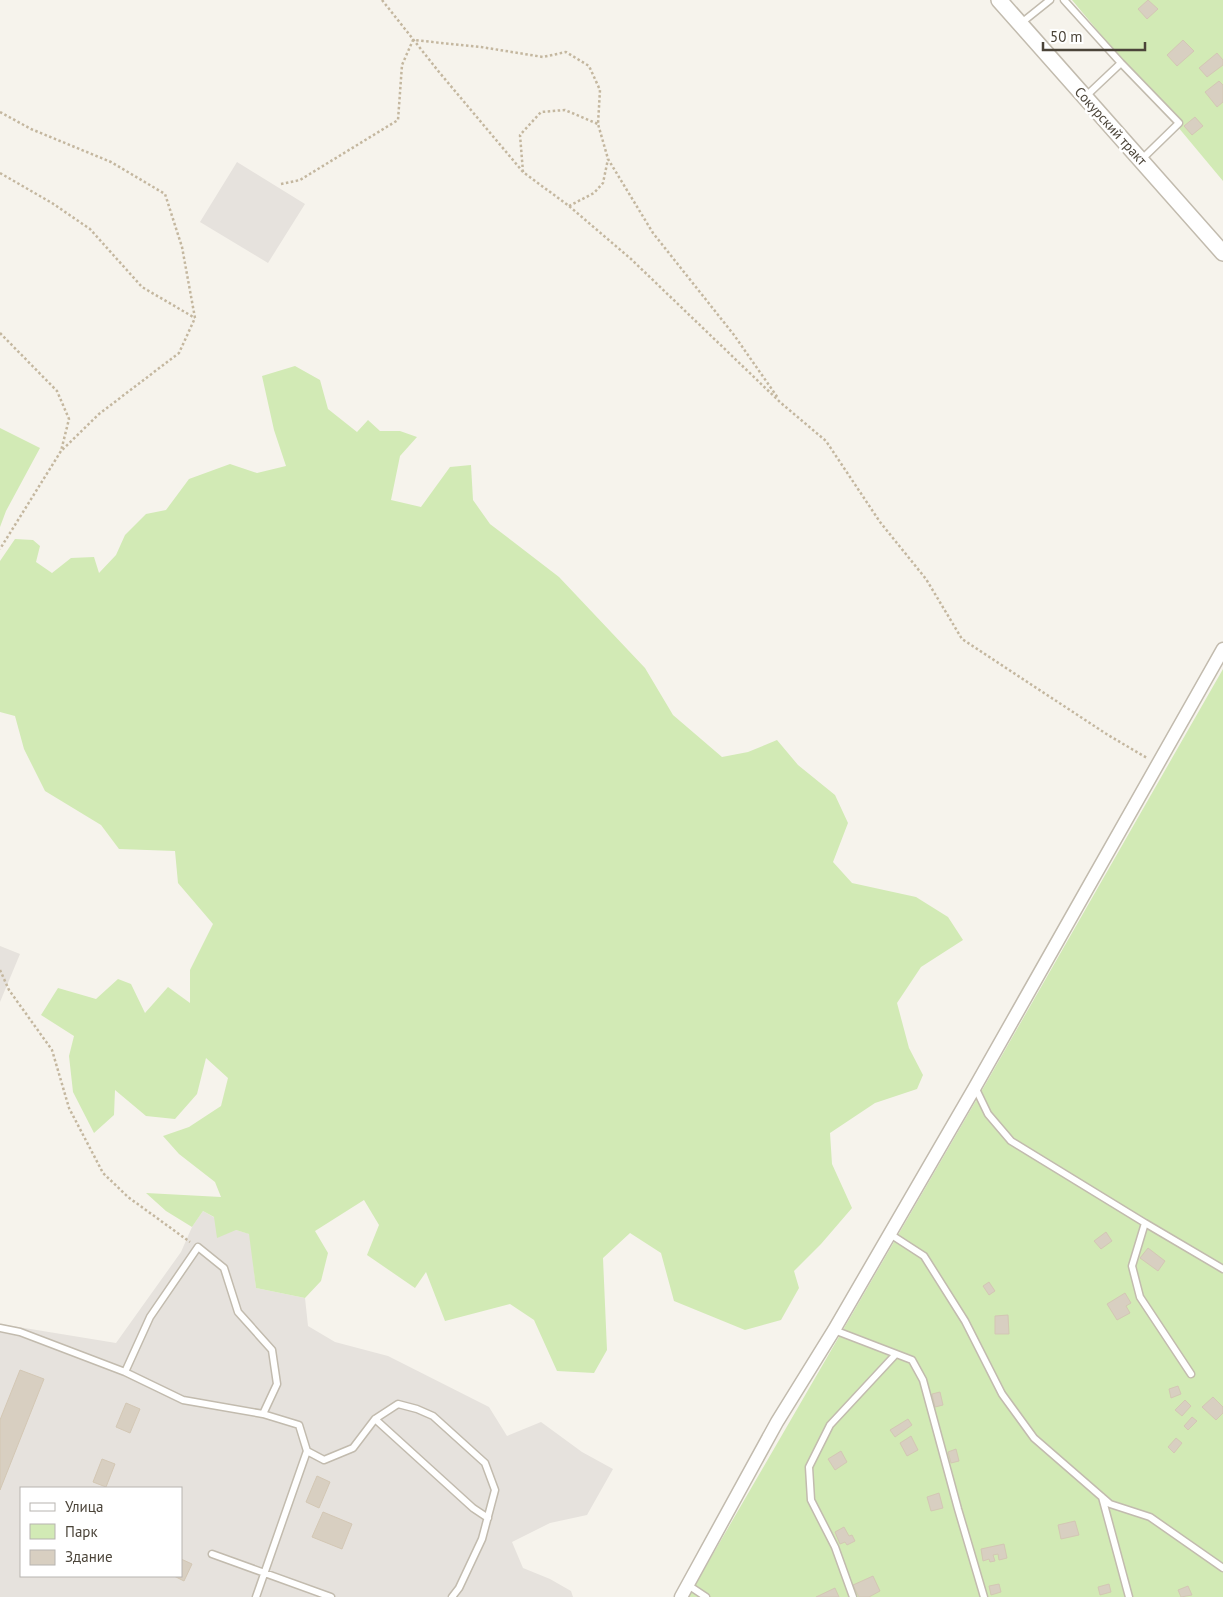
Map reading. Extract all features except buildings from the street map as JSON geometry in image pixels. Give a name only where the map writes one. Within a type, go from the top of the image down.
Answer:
[{"type":"street","name":"Сокурский тракт","points":[[999,0],[1223,253]]},
{"type":"street","points":[[681,1597],[777,1422],[834,1330],[975,1087],[1223,649]]},
{"type":"lane","points":[[1020,24],[1050,0]]},
{"type":"lane","points":[[1064,0],[1179,123],[1141,160]]},
{"type":"lane","points":[[1085,97],[1121,63]]},
{"type":"lane","points":[[975,1087],[988,1114],[1011,1141],[1223,1269]]},
{"type":"lane","points":[[1146,1224],[1132,1266],[1140,1297],[1191,1374]]},
{"type":"lane","points":[[890,1234],[924,1256],[966,1321],[1002,1394],[1034,1438],[1110,1504],[1150,1517],[1223,1568]]},
{"type":"lane","points":[[125,1372],[150,1317],[198,1247],[224,1268],[238,1312],[272,1350],[277,1384],[263,1414]]},
{"type":"lane","points":[[0,1328],[20,1332],[125,1372],[183,1400],[263,1414],[299,1425],[307,1451],[256,1597]]},
{"type":"lane","points":[[834,1330],[912,1360],[922,1380],[984,1597]]},
{"type":"lane","points":[[853,1597],[835,1547],[811,1500],[808,1467],[830,1425],[896,1354]]},
{"type":"lane","points":[[307,1451],[324,1460],[353,1448],[375,1419],[398,1404],[417,1409],[432,1416],[485,1463],[495,1490],[482,1539],[459,1588],[452,1597]]},
{"type":"lane","points":[[375,1419],[473,1508],[488,1518]]},
{"type":"lane","points":[[1102,1497],[1128,1597]]},
{"type":"lane","points":[[212,1554],[331,1597]]},
{"type":"lane","points":[[688,1585],[706,1597]]},
{"type":"path","points":[[382,0],[439,72],[523,172],[569,206],[631,260],[781,404],[826,441],[880,522],[926,579],[962,639],[1108,735],[1157,764]]},
{"type":"path","points":[[413,40],[481,47],[543,57],[566,52],[589,66],[600,90],[598,124],[608,159],[653,233],[734,335],[781,404]]},
{"type":"path","points":[[281,184],[300,180],[398,120],[402,65],[413,40]]},
{"type":"path","points":[[523,172],[520,135],[541,112],[565,110],[598,124]]},
{"type":"path","points":[[0,112],[30,129],[111,162],[165,194],[182,248],[195,318],[179,353],[99,414],[60,451]]},
{"type":"path","points":[[569,206],[594,193],[603,183],[608,159]]},
{"type":"path","points":[[0,173],[52,203],[90,229],[142,287],[195,318]]},
{"type":"path","points":[[0,333],[57,391],[70,419],[60,451],[0,549]]},
{"type":"path","points":[[0,970],[8,990],[52,1050],[69,1108],[104,1173],[128,1197],[198,1247]]},
{"type":"shaded area","points":[[237,162],[305,204],[268,263],[200,222]]},
{"type":"shaded area","points":[[0,946],[20,954],[0,1002]]},
{"type":"shaded area","points":[[203,1211],[236,1230],[250,1234],[256,1288],[305,1298],[308,1326],[335,1342],[388,1356],[489,1407],[507,1436],[541,1422],[582,1452],[613,1469],[587,1515],[550,1523],[512,1542],[523,1568],[550,1579],[571,1591],[573,1597],[0,1597],[0,1324],[116,1343],[181,1252],[192,1227]]},
{"type":"green space","points":[[1072,0],[1223,0],[1223,181]]},
{"type":"green space","points":[[295,366],[320,380],[328,409],[357,432],[368,420],[380,431],[400,431],[417,437],[400,456],[391,500],[421,507],[450,467],[471,465],[473,500],[490,524],[559,577],[645,668],[673,715],[722,757],[748,752],[777,740],[798,765],[835,795],[848,823],[833,862],[852,883],[916,897],[948,917],[963,940],[921,967],[897,1003],[909,1048],[923,1075],[917,1089],[875,1103],[830,1133],[832,1164],[852,1208],[821,1244],[794,1271],[799,1288],[781,1320],[745,1330],[674,1301],[661,1253],[630,1233],[603,1258],[607,1350],[594,1373],[557,1371],[534,1320],[510,1304],[445,1321],[426,1272],[415,1288],[367,1255],[379,1225],[364,1200],[315,1231],[328,1253],[321,1281],[305,1298],[256,1288],[249,1234],[236,1230],[217,1238],[214,1217],[203,1211],[192,1227],[166,1211],[146,1193],[221,1197],[215,1182],[179,1154],[163,1136],[189,1127],[221,1106],[228,1078],[206,1058],[197,1094],[175,1119],[146,1116],[115,1090],[114,1115],[94,1133],[73,1092],[69,1056],[74,1036],[41,1015],[58,988],[96,999],[118,979],[131,984],[145,1013],[168,987],[190,1003],[190,970],[213,924],[178,883],[175,851],[119,849],[101,825],[45,791],[24,749],[15,716],[0,712],[0,561],[15,539],[33,540],[40,546],[36,562],[52,573],[71,558],[94,557],[99,573],[116,555],[125,535],[146,514],[166,510],[189,479],[230,464],[257,473],[286,466],[274,430],[262,376]]},
{"type":"green space","points":[[0,428],[40,448],[6,511],[0,527]]},
{"type":"green space","points":[[1223,669],[1223,1597],[688,1597],[985,1085]]}]
